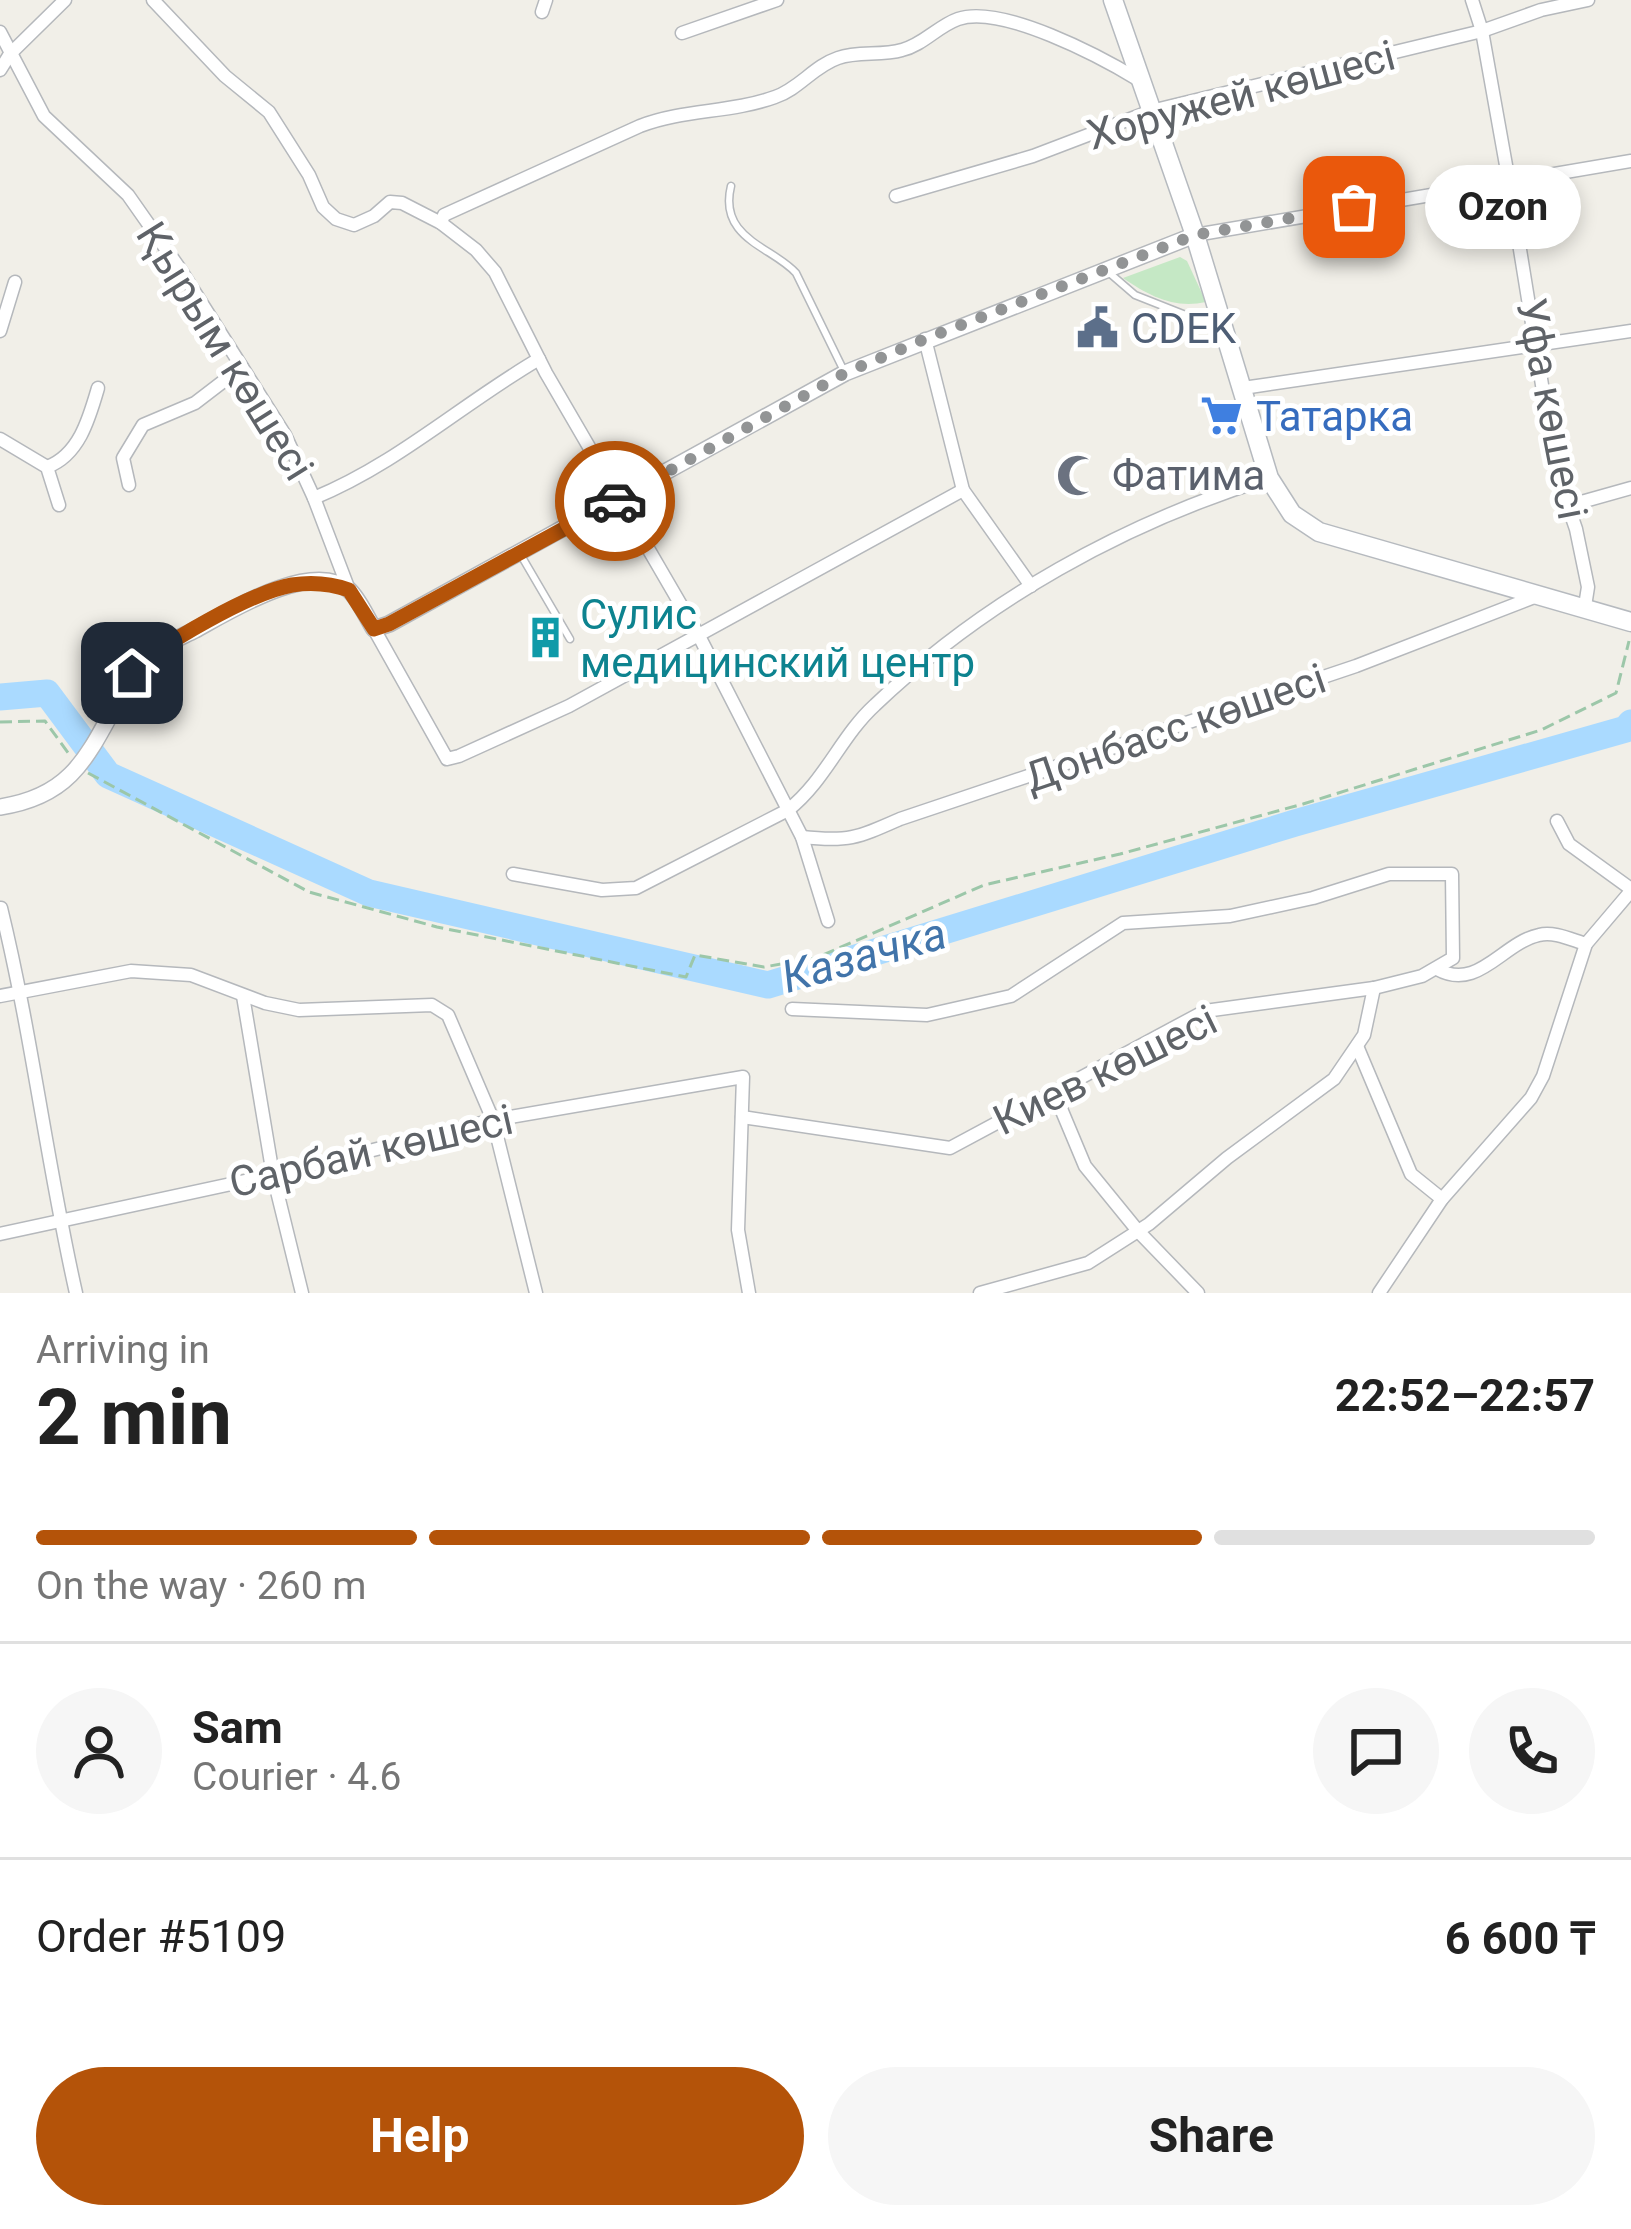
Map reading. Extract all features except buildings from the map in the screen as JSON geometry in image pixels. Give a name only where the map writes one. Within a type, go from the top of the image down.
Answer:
[{"type":"main road","points":[[1113,0],[1195,235],[1269,478],[1292,514],[1319,532],[1631,622]]},
{"type":"street","points":[[0,70],[64,0]]},
{"type":"street","points":[[153,0],[225,76],[269,112],[309,175],[323,207],[336,219],[354,225],[390,202],[402,203],[441,223],[495,272],[617,500],[699,636],[802,837],[828,921]]},
{"type":"street","points":[[682,33],[777,0]]},
{"type":"street","name":"Уфа көшесі","points":[[1472,0],[1509,182],[1556,471],[1588,586],[1586,606]]},
{"type":"street","name":"Хоружей көшесі","points":[[896,196],[1033,156],[1151,111],[1481,32],[1541,10],[1588,0]]},
{"type":"street","points":[[441,223],[444,215],[640,126],[671,114],[772,99],[839,58],[906,50],[964,17],[1037,31],[1090,51],[1139,80]]},
{"type":"street","name":"Қырым көшесі","points":[[0,32],[44,116],[128,196],[285,435],[349,590],[447,759],[569,706],[699,636]]},
{"type":"street","points":[[374,629],[408,616],[845,373],[1104,268],[1195,235],[1631,161]]},
{"type":"street","points":[[0,331],[15,282]]},
{"type":"street","points":[[1243,388],[1631,331]]},
{"type":"street","points":[[925,339],[962,490],[1030,586]]},
{"type":"street","points":[[314,498],[359,480],[463,410],[477,395],[539,359]]},
{"type":"street","points":[[129,484],[123,458],[142,425],[195,403],[242,367]]},
{"type":"street","points":[[47,466],[63,461],[71,452],[89,419],[98,388]]},
{"type":"street","points":[[0,439],[47,466],[59,505]]},
{"type":"street","points":[[512,874],[602,890],[636,888],[788,810],[811,793],[868,711],[922,660],[1030,586],[1189,505],[1269,478]]},
{"type":"street","points":[[1567,506],[1631,488]]},
{"type":"street","points":[[699,636],[962,490]]},
{"type":"street","points":[[0,808],[56,791],[79,769],[132,673],[149,654],[286,586],[316,582],[349,590]]},
{"type":"street","name":"Донбасс көшесі","points":[[802,837],[839,842],[855,838],[1356,667],[1543,594]]},
{"type":"street","points":[[1379,1293],[1442,1199],[1531,1098],[1543,1076],[1586,944],[1631,890],[1569,844],[1557,821]]},
{"type":"street","points":[[792,1009],[927,1015],[1011,996],[1123,923],[1230,916],[1313,898],[1389,874],[1452,874],[1453,958],[1437,969]]},
{"type":"street","points":[[2,908],[22,992],[76,1293]]},
{"type":"street","name":"Киев көшесі","points":[[742,1118],[950,1148],[1205,1011],[1373,988],[1437,969],[1452,976],[1477,973],[1537,935],[1586,944]]},
{"type":"street","points":[[0,996],[131,971],[191,975],[243,996],[299,1010],[441,1007],[493,1120],[536,1293]]},
{"type":"street","points":[[985,1292],[1088,1263],[1138,1231],[1334,1079],[1364,1035],[1373,988]]},
{"type":"street","points":[[243,996],[273,1175],[302,1293]]},
{"type":"street","points":[[1357,1046],[1411,1174],[1442,1199]]},
{"type":"street","name":"Сарбай көшесі","points":[[0,1234],[273,1175],[493,1120],[743,1077],[742,1118]]},
{"type":"street","points":[[1054,1092],[1085,1166],[1138,1231],[1198,1293]]},
{"type":"street","points":[[742,1118],[738,1230],[747,1293]]},
{"type":"lane","points":[[731,186],[729,208],[739,225],[760,250],[796,273],[845,373]]},
{"type":"lane","points":[[1104,268],[1135,295],[1226,332]]},
{"type":"lane","points":[[520,554],[570,639]]},
{"type":"path","points":[[0,722],[44,722],[79,769],[309,892],[437,927],[686,977],[695,956],[764,967],[816,958],[984,885],[1303,804],[1541,730],[1616,693],[1631,633]]},
{"type":"green space","points":[[1180,257],[1187,261],[1206,302],[1162,299],[1123,278]]},
{"type":"waterway","name":"Казачка","points":[[0,697],[47,693],[108,775],[369,893],[768,985],[1295,823],[1626,729],[1631,723]]},
{"type":"way so far","points":[[615,501],[845,373],[925,339],[1195,235],[1354,207]]},
{"type":"place","name":"Ozon","points":[[1354,207]]},
{"type":"place","name":"CDEK","points":[[1097,328]]},
{"type":"place","name":"Татарка","points":[[1222,416]]},
{"type":"place","name":"Фатима","points":[[1078,475]]},
{"type":"place","name":"Сулис медицинский центр","points":[[546,638]]},
{"type":"route","points":[[132,673],[149,654],[286,586],[316,582],[349,590],[374,629],[389,624],[615,501]]}]
